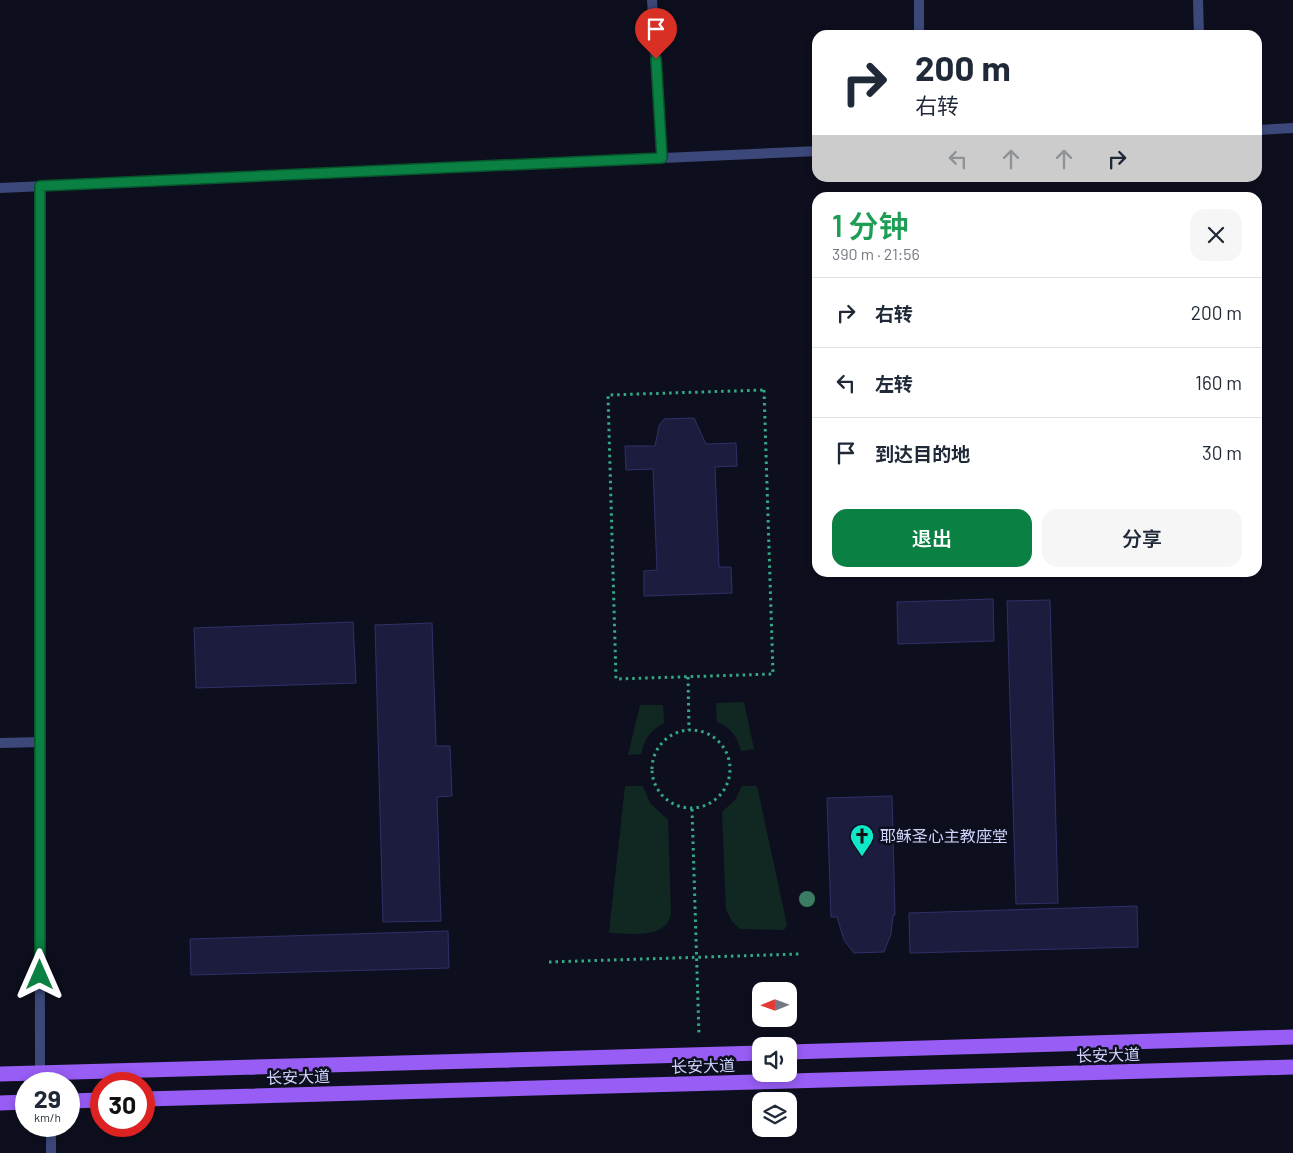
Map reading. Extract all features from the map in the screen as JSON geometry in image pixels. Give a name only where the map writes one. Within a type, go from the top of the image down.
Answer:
[{"type":"main road","name":"长安大道","points":[[797,1052],[1293,1038]]},
{"type":"main road","name":"长安大道","points":[[40,1072],[752,1053]]},
{"type":"main road","name":"长安大道","points":[[155,1099],[1293,1067]]},
{"type":"main road","name":"长安大道","points":[[0,1074],[15,1073]]},
{"type":"main road","points":[[0,1103],[15,1102]]},
{"type":"street","points":[[652,0],[662,158]]},
{"type":"street","points":[[919,0],[920,30]]},
{"type":"street","points":[[1198,0],[1199,30]]},
{"type":"street","points":[[1262,130],[1293,128]]},
{"type":"street","points":[[0,188],[812,151]]},
{"type":"street","points":[[40,186],[40,1072]]},
{"type":"street","points":[[0,743],[40,742]]},
{"type":"street","points":[[51,1137],[51,1153]]},
{"type":"path","points":[[764,390],[773,674],[688,677],[616,680],[608,395],[764,390]]},
{"type":"path","points":[[688,677],[689,730]]},
{"type":"path","points":[[689,730],[704,731],[716,738],[725,748],[730,760],[731,774],[727,787],[719,798],[708,805],[692,809],[681,808],[662,796],[656,788],[652,766],[654,754],[661,744],[670,736],[689,730]]},
{"type":"path","points":[[692,809],[700,1054]]},
{"type":"path","points":[[549,962],[799,954]]},
{"type":"green space","points":[[744,702],[754,749],[741,751],[733,733],[717,722],[716,703]]},
{"type":"green space","points":[[640,705],[663,705],[664,723],[655,728],[649,736],[641,754],[628,755]]},
{"type":"green space","points":[[625,786],[643,786],[650,803],[668,820],[671,915],[667,923],[654,932],[636,934],[609,933]]},
{"type":"green space","points":[[742,786],[757,786],[787,925],[784,930],[740,929],[732,921],[726,910],[722,812],[735,800]]},
{"type":"building","points":[[694,418],[706,444],[736,443],[737,466],[715,467],[719,567],[731,567],[732,593],[644,596],[644,571],[657,570],[653,469],[626,470],[625,446],[655,446],[659,426],[664,419]]},
{"type":"building","points":[[993,599],[994,641],[898,644],[897,602]]},
{"type":"building","points":[[1050,600],[1058,903],[1016,904],[1007,601]]},
{"type":"building","points":[[353,622],[356,683],[196,688],[194,628]]},
{"type":"building","points":[[432,623],[436,746],[450,746],[452,796],[437,797],[441,921],[383,922],[375,625]]},
{"type":"building","name":"耶稣圣心主教座堂","points":[[892,796],[895,915],[893,915],[891,934],[884,952],[854,953],[844,940],[837,917],[831,917],[827,798]]},
{"type":"building","points":[[1137,906],[1138,947],[910,953],[909,913]]},
{"type":"building","points":[[448,931],[449,968],[191,975],[190,939]]},
{"type":"place","name":"耶稣圣心主教座堂","points":[[862,857]]},
{"type":"route","points":[[40,975],[40,186],[662,158],[656,59]]}]
